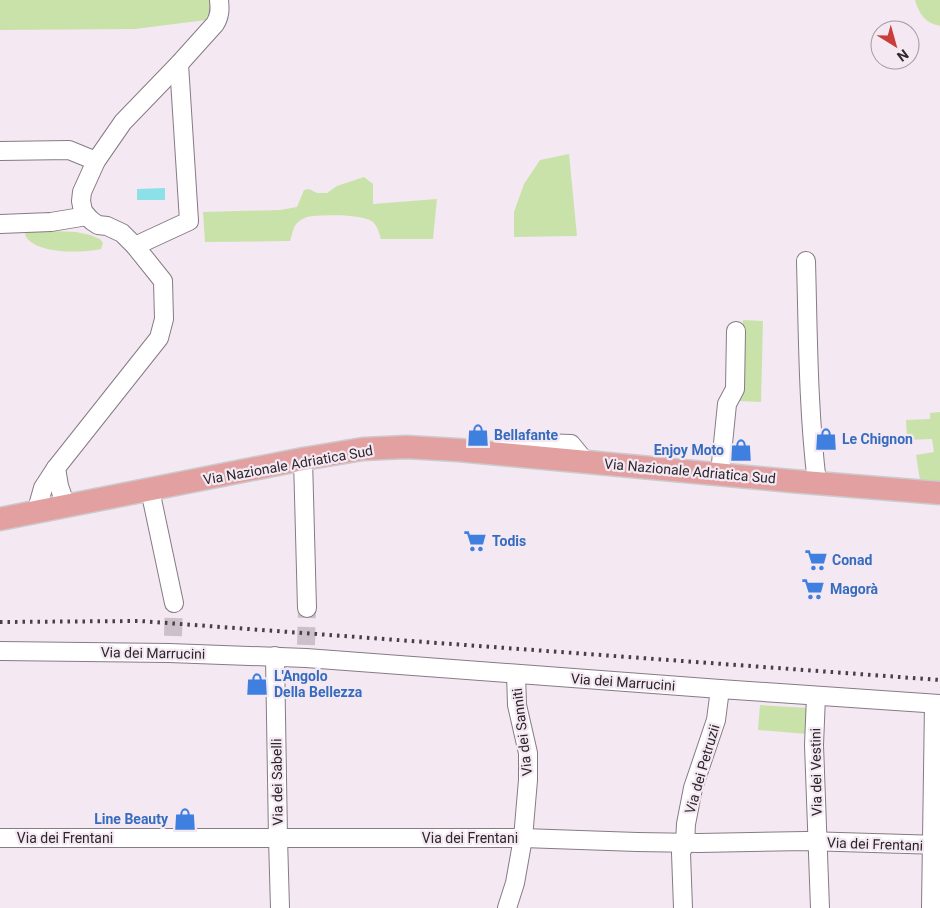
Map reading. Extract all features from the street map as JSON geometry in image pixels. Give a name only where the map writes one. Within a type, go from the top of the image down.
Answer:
[{"type":"main road","name":"Via Nazionale Adriatica Sud","points":[[0,519],[303,460],[363,450],[406,447],[495,453],[940,493]]},
{"type":"street","points":[[36,513],[43,488],[56,468],[159,338],[164,319],[163,281],[122,233],[98,224],[86,216],[81,201],[82,192],[96,161],[123,122],[215,24],[220,9],[219,0]]},
{"type":"street","points":[[135,246],[190,220],[179,64]]},
{"type":"street","points":[[0,152],[69,150],[96,161]]},
{"type":"street","points":[[0,224],[50,222],[86,216]]},
{"type":"street","points":[[806,261],[809,374],[817,483]]},
{"type":"street","points":[[720,474],[727,404],[735,389],[736,331]]},
{"type":"street","points":[[303,460],[306,608]]},
{"type":"street","points":[[56,468],[59,486],[66,506]]},
{"type":"street","points":[[150,490],[174,603]]},
{"type":"street","name":"Via dei Marrucini","points":[[0,651],[171,644],[274,656],[306,651],[516,674],[937,704]]},
{"type":"street","name":"Via dei Sabelli","points":[[274,656],[280,908]]},
{"type":"street","name":"Via dei Sanniti","points":[[507,908],[515,883],[523,838],[528,780],[528,753],[517,705],[516,674]]},
{"type":"street","name":"Via dei Petruzii","points":[[683,908],[681,853],[685,843],[686,824],[693,788],[716,720],[720,689]]},
{"type":"street","name":"Via dei Vestini","points":[[816,696],[814,745],[820,908]]},
{"type":"street","points":[[931,908],[936,846],[937,704]]},
{"type":"street","name":"Via dei Frentani","points":[[0,838],[523,838],[685,843],[818,842],[936,846]]},
{"type":"green space","points":[[0,0],[210,0],[210,10],[206,20],[135,29],[0,30]]},
{"type":"green space","points":[[915,0],[940,0],[940,26],[930,23],[923,17],[918,10]]},
{"type":"green space","points":[[569,154],[577,236],[514,237],[514,212],[524,184],[540,160]]},
{"type":"green space","points":[[364,177],[373,184],[373,204],[437,199],[433,239],[381,239],[376,226],[368,219],[331,215],[307,217],[301,220],[294,227],[290,241],[205,242],[203,212],[280,210],[297,207],[304,190],[309,189],[317,193],[327,193],[337,186]]},
{"type":"green space","points":[[30,230],[76,232],[100,239],[103,243],[101,249],[72,252],[60,251],[30,242],[25,235]]},
{"type":"green space","points":[[743,320],[763,321],[761,402],[739,401]]},
{"type":"green space","points":[[940,412],[940,482],[920,480],[916,455],[934,452],[932,439],[907,440],[906,420],[930,419],[930,413]]},
{"type":"green space","points":[[760,705],[808,708],[807,734],[758,730]]},
{"type":"water","points":[[165,188],[165,200],[137,200],[137,189]]},
{"type":"tunnel","points":[[173,636],[174,603]]},
{"type":"tunnel","points":[[306,645],[307,608]]},
{"type":"railway","points":[[0,622],[140,621],[940,680]]},
{"type":"place","name":"Bellafante","points":[[478,435]]},
{"type":"place","name":"Le Chignon","points":[[826,439]]},
{"type":"place","name":"Enjoy Moto","points":[[741,450]]},
{"type":"place","name":"Todis","points":[[475,541]]},
{"type":"place","name":"Conad","points":[[816,560]]},
{"type":"place","name":"Magorà","points":[[813,589]]},
{"type":"place","name":"L'Angolo Della Bellezza","points":[[257,684]]},
{"type":"place","name":"Line Beauty","points":[[185,819]]}]
